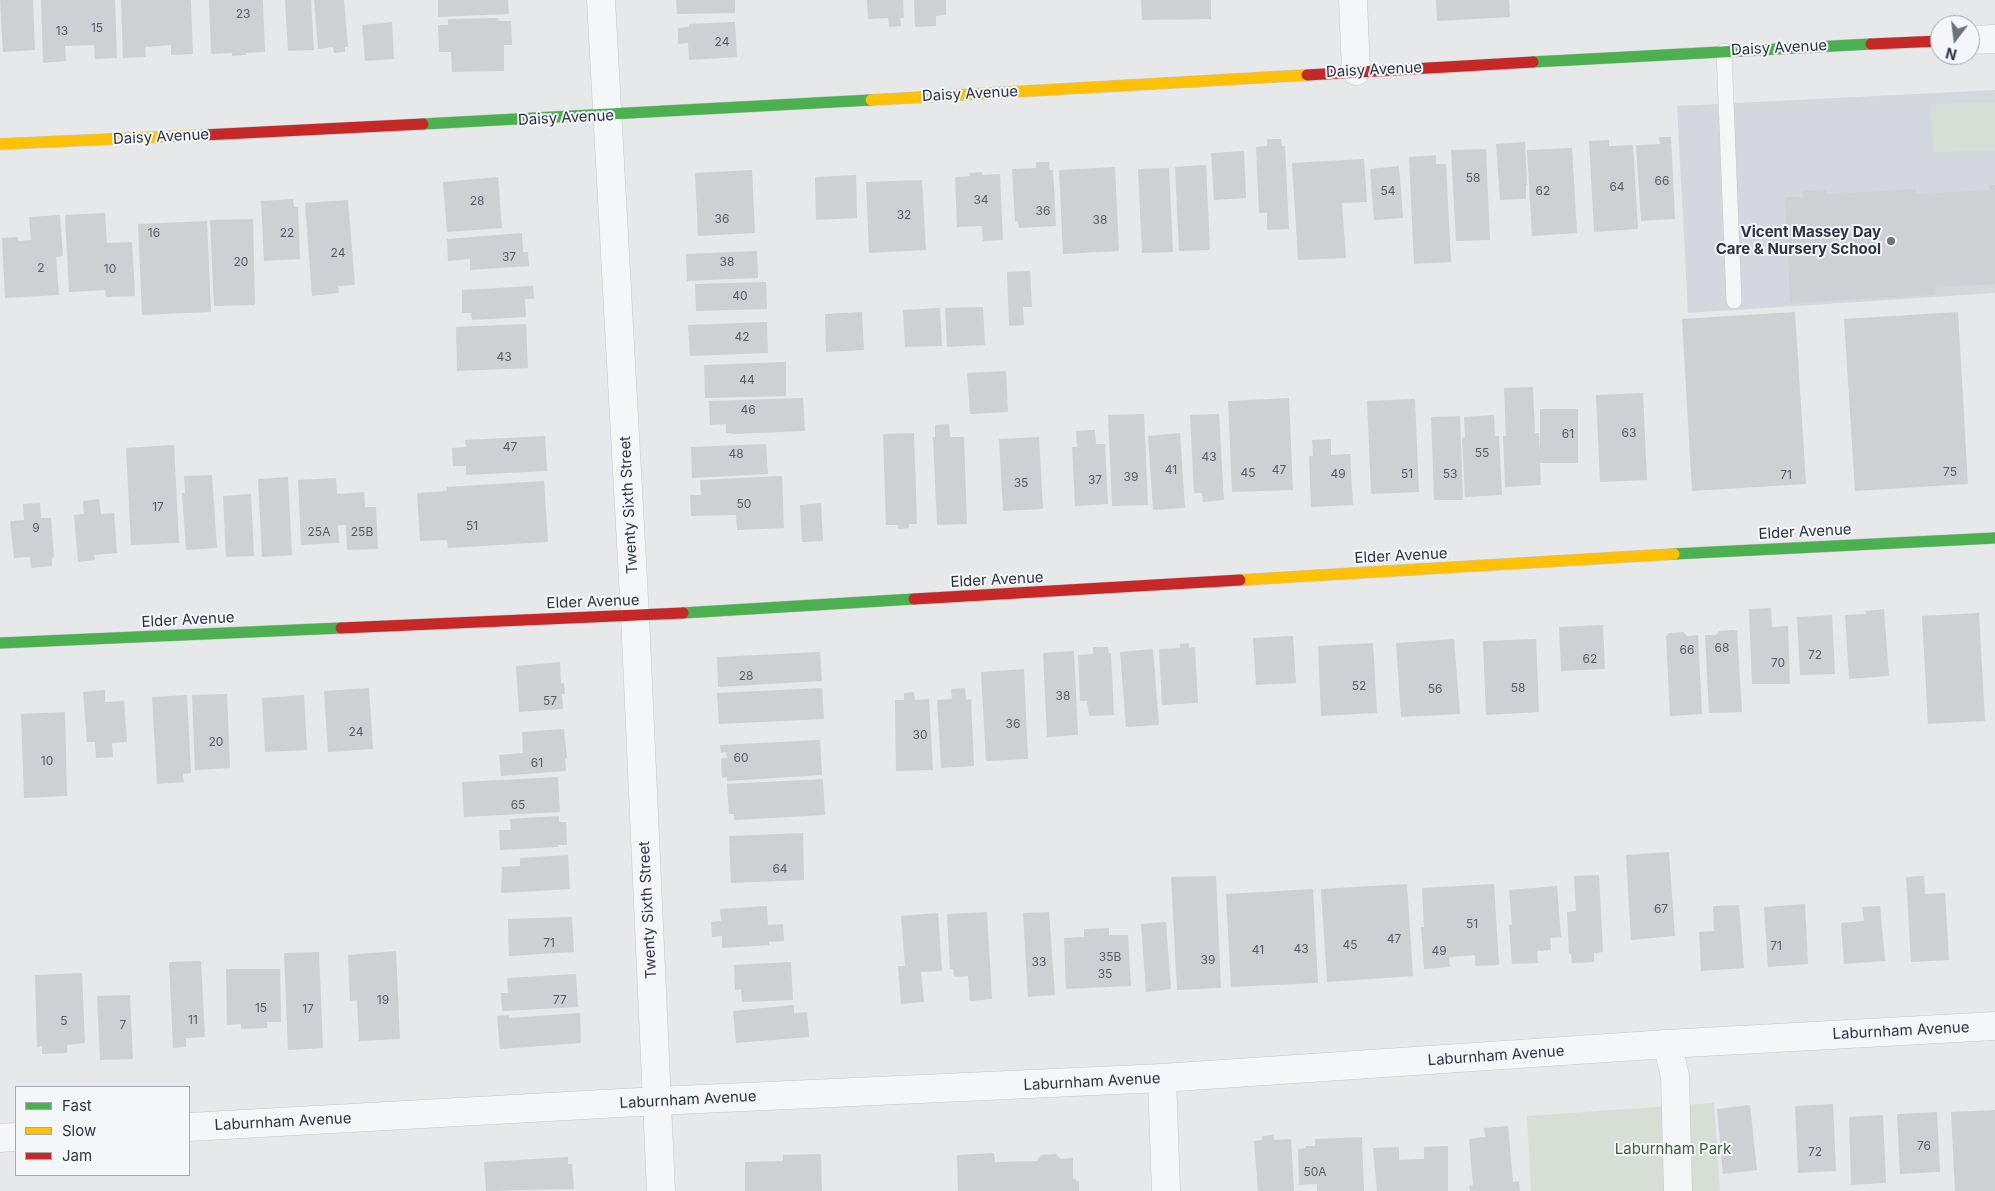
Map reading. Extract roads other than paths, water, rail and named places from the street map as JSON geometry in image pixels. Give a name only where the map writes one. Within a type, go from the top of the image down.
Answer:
[{"type":"street","name":"Twenty Sixth Street","points":[[600,0],[635,616],[660,1191]]},
{"type":"street","points":[[1353,0],[1356,71]]},
{"type":"street","points":[[1980,40],[1995,39]]},
{"type":"street","name":"Daisy Avenue","points":[[0,144],[606,116],[1356,71],[1930,41]]},
{"type":"street","name":"Elder Avenue","points":[[0,643],[635,616],[1833,545],[1995,538]]},
{"type":"street","name":"Laburnham Avenue","points":[[190,1127],[657,1101],[1162,1078],[1667,1044],[1995,1026]]},
{"type":"street","points":[[1667,1044],[1676,1076],[1678,1191]]},
{"type":"street","points":[[1162,1078],[1166,1191]]},
{"type":"street","points":[[0,1138],[15,1137]]},
{"type":"lane","points":[[1724,51],[1734,301]]},
{"type":"place","name":"Vicent Massey Day Care & Nursery School","points":[[1891,241]]},
{"type":"park label","name":"Laburnham Park","points":[[1673,1149]]}]
